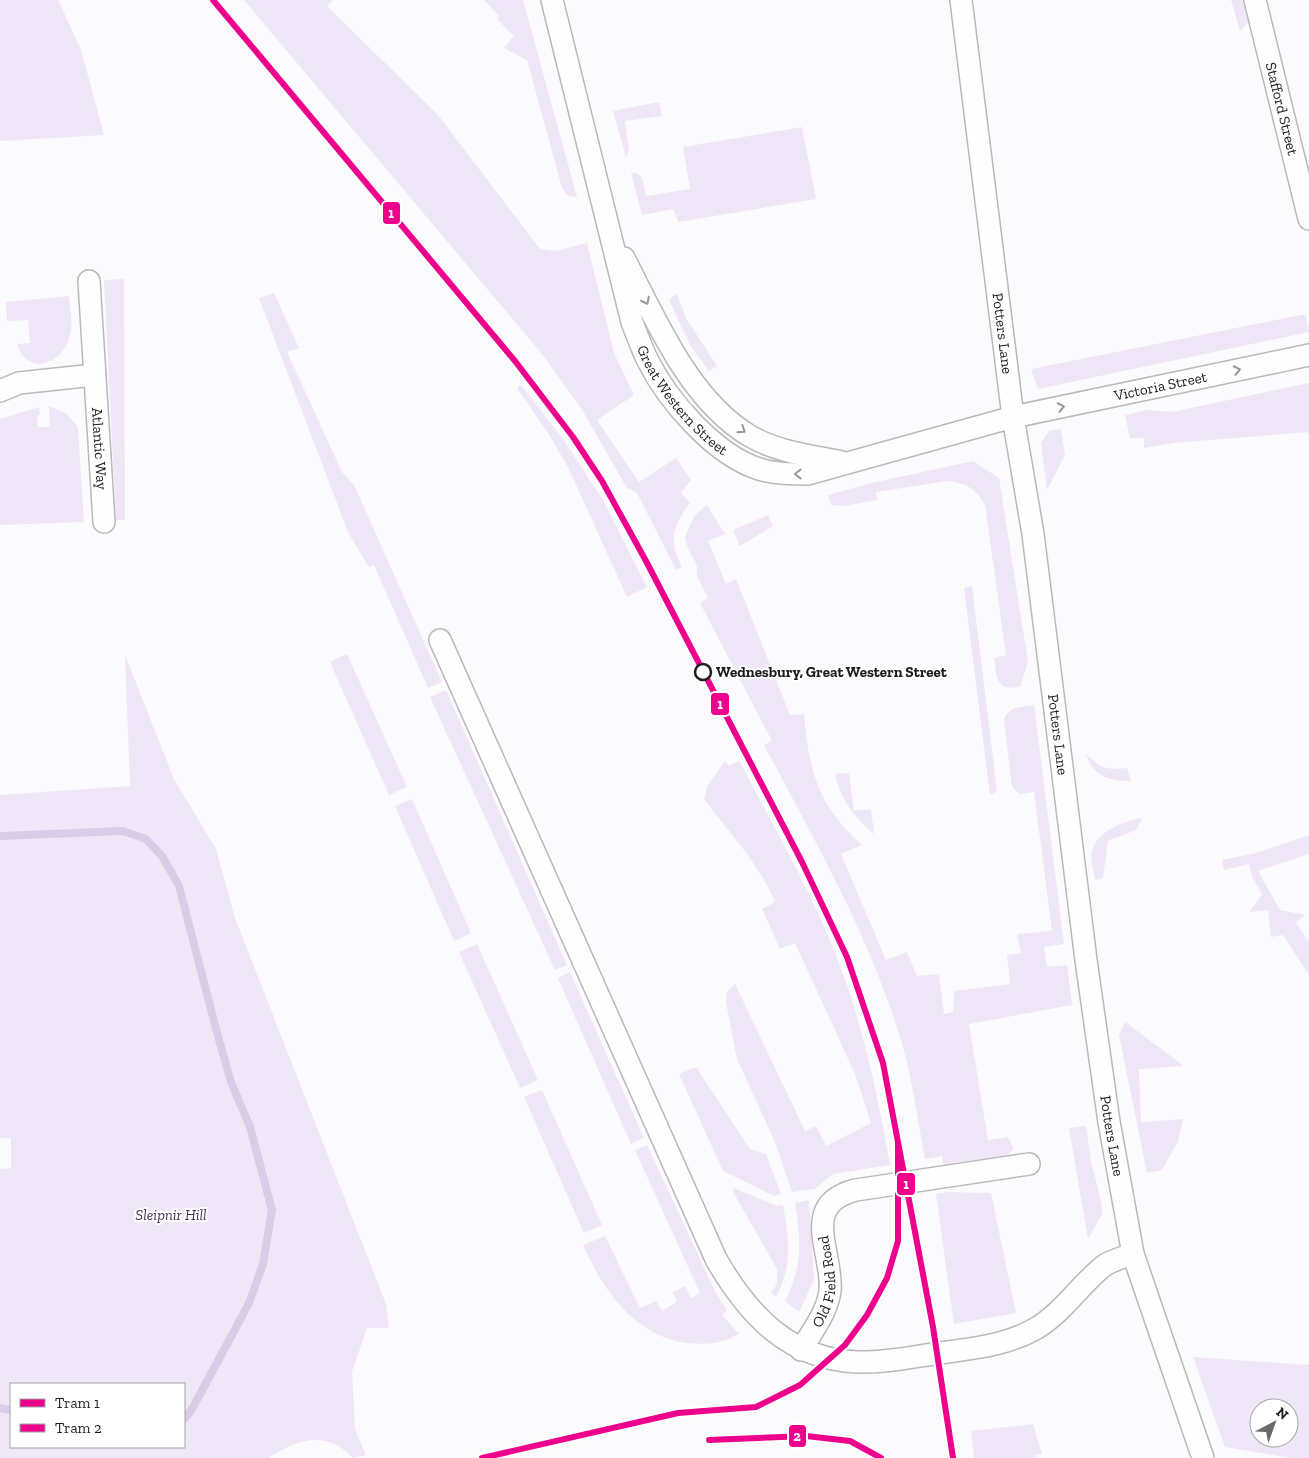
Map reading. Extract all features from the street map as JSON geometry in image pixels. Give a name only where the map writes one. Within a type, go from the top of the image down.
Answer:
[{"type":"street","name":"Great Western Street","points":[[552,0],[632,322],[648,362],[682,412],[720,449],[759,469],[790,474],[808,474],[1013,417]]},
{"type":"street","name":"Potters Lane","points":[[961,0],[1013,417],[1033,534],[1093,1017],[1109,1122],[1133,1254],[1203,1458]]},
{"type":"street","name":"Stafford Street","points":[[1256,0],[1309,219]]},
{"type":"street","name":"Great Western Street","points":[[608,226],[667,341],[698,387],[730,422],[751,437],[768,444],[845,463]]},
{"type":"street","name":"Atlantic Way","points":[[89,281],[104,522]]},
{"type":"street","name":"Victoria Street","points":[[1013,417],[1309,355]]},
{"type":"street","points":[[0,391],[19,383],[94,375]]},
{"type":"street","points":[[440,640],[716,1260],[731,1285],[768,1327],[801,1350],[826,1358],[857,1362],[911,1357],[996,1345],[1017,1339],[1038,1328],[1058,1312],[1106,1265],[1133,1254]]},
{"type":"street","name":"Old Field Road","points":[[801,1350],[825,1312],[830,1290],[822,1237],[823,1221],[833,1201],[843,1193],[856,1190],[1029,1164]]},
{"type":"green space","points":[[0,0],[58,0],[81,50],[104,135],[0,141]]},
{"type":"green space","points":[[244,0],[333,0],[327,6],[438,115],[540,249],[555,251],[587,243],[614,353],[634,395],[597,420],[639,482],[676,458],[691,480],[681,493],[690,503],[676,526],[674,534],[675,549],[682,567],[676,570],[637,493],[627,488],[581,408],[542,354]]},
{"type":"green space","points":[[484,0],[523,0],[577,197],[568,196],[562,188],[527,60],[504,48],[514,36],[497,19],[499,16]]},
{"type":"green space","points":[[1231,0],[1246,0],[1251,19],[1240,31]]},
{"type":"green space","points":[[659,102],[662,116],[625,121],[629,149],[626,157],[613,111]]},
{"type":"green space","points":[[802,127],[816,199],[678,222],[674,209],[642,215],[631,173],[636,173],[642,177],[646,196],[690,189],[683,147]]},
{"type":"green space","points":[[124,279],[125,520],[116,520],[104,280]]},
{"type":"green space","points":[[274,293],[299,348],[287,352],[342,472],[354,485],[442,682],[428,688],[374,565],[369,567],[348,532],[259,298]]},
{"type":"green space","points":[[676,293],[686,318],[717,366],[709,371],[690,345],[669,300]]},
{"type":"green space","points":[[69,296],[71,329],[65,348],[51,360],[43,363],[35,363],[28,360],[22,354],[17,344],[30,343],[28,320],[7,321],[6,302]]},
{"type":"green space","points":[[1306,314],[1309,332],[1038,389],[1031,369]]},
{"type":"green space","points":[[1309,383],[1309,436],[1308,432],[1173,443],[1144,448],[1144,438],[1130,438],[1125,415],[1147,410],[1172,412]]},
{"type":"green space","points":[[521,385],[563,439],[603,500],[647,587],[627,597],[568,467],[548,433],[517,388]]},
{"type":"green space","points":[[49,406],[66,413],[78,427],[84,522],[0,525],[0,419],[39,407],[40,415],[37,416],[38,427],[50,427]]},
{"type":"green space","points":[[1061,429],[1065,455],[1047,490],[1041,443],[1049,431]]},
{"type":"green space","points":[[973,461],[999,478],[1028,662],[1020,687],[1006,687],[1002,685],[997,677],[994,658],[1006,655],[985,505],[982,499],[970,487],[947,481],[876,492],[877,500],[843,506],[831,505],[828,495],[872,483]]},
{"type":"green space","points":[[707,505],[725,534],[708,541],[726,584],[736,579],[790,715],[804,714],[809,753],[818,786],[835,816],[862,845],[841,854],[886,960],[907,952],[917,976],[939,974],[944,1014],[953,1012],[954,991],[1010,984],[1007,955],[1021,953],[1017,934],[1052,931],[1034,792],[1020,794],[1012,787],[1004,720],[1006,715],[1012,710],[1034,705],[1064,944],[1044,947],[1047,967],[1067,965],[1072,1005],[969,1024],[988,1140],[1008,1137],[1014,1149],[1008,1155],[943,1164],[942,1156],[925,1159],[907,1061],[876,968],[823,855],[764,745],[772,741],[700,603],[708,598],[697,576],[697,566],[687,546],[685,537],[695,515]]},
{"type":"green space","points":[[768,515],[773,526],[740,546],[733,530]]},
{"type":"green space","points":[[972,586],[997,791],[990,795],[964,588]]},
{"type":"green space","points":[[347,654],[407,787],[389,795],[330,662]]},
{"type":"green space","name":"Sleipnir Hill","points":[[125,655],[174,779],[216,849],[235,918],[386,1304],[389,1328],[367,1328],[352,1372],[355,1429],[366,1455],[353,1458],[333,1443],[312,1440],[290,1446],[269,1458],[0,1458],[0,1169],[11,1168],[11,1138],[0,1138],[0,795],[130,786]]},
{"type":"green space","points":[[446,690],[567,965],[555,970],[430,697]]},
{"type":"green space","points":[[1086,754],[1100,766],[1114,769],[1127,768],[1131,781],[1109,779],[1103,776],[1093,768]]},
{"type":"green space","points":[[725,761],[728,766],[739,761],[814,905],[836,955],[854,1006],[880,1112],[890,1165],[833,1174],[815,1189],[792,1192],[775,1142],[737,1059],[726,1002],[727,992],[735,984],[805,1131],[816,1126],[826,1146],[871,1123],[855,1074],[795,943],[780,949],[762,909],[775,902],[768,888],[743,849],[704,799],[708,785]]},
{"type":"green space","points":[[849,773],[854,811],[871,809],[874,834],[854,814],[841,792],[835,774]]},
{"type":"green space","points":[[412,799],[471,933],[454,941],[395,806]]},
{"type":"green space","points":[[1142,818],[1136,830],[1108,841],[1103,878],[1095,880],[1092,852],[1099,838],[1112,828]]},
{"type":"green space","points":[[1309,835],[1309,854],[1258,871],[1280,910],[1306,915],[1296,922],[1309,942],[1309,975],[1283,935],[1271,937],[1268,910],[1249,912],[1262,895],[1252,876],[1249,864],[1224,870],[1222,860],[1256,853]]},
{"type":"green space","points":[[477,944],[538,1080],[520,1088],[459,952]]},
{"type":"green space","points":[[570,972],[644,1138],[631,1144],[558,978]]},
{"type":"green space","points":[[1125,1022],[1184,1066],[1139,1069],[1141,1122],[1183,1119],[1178,1141],[1162,1170],[1147,1173],[1119,1035]]},
{"type":"green space","points":[[696,1067],[750,1149],[766,1154],[781,1194],[774,1196],[723,1171],[679,1074]]},
{"type":"green space","points":[[542,1090],[602,1225],[584,1233],[524,1097]]},
{"type":"green space","points":[[1086,1126],[1091,1161],[1102,1205],[1102,1214],[1088,1239],[1069,1128]]},
{"type":"green space","points":[[647,1145],[716,1293],[727,1310],[722,1315],[739,1334],[726,1340],[707,1344],[694,1344],[668,1339],[651,1331],[636,1321],[611,1294],[600,1278],[583,1245],[605,1236],[640,1308],[656,1301],[662,1311],[677,1302],[673,1292],[685,1286],[691,1298],[700,1293],[635,1150]]},
{"type":"green space","points":[[734,1188],[777,1206],[783,1205],[788,1252],[785,1274],[776,1297],[771,1293],[777,1284],[777,1269],[733,1192]]},
{"type":"green space","points":[[948,1192],[991,1193],[1016,1313],[954,1324],[936,1194]]},
{"type":"green space","points":[[809,1200],[814,1280],[799,1312],[785,1301],[798,1265],[799,1241],[795,1203]]},
{"type":"green space","points":[[1193,1357],[1309,1365],[1309,1458],[1290,1458],[1225,1447]]},
{"type":"green space","points":[[1033,1424],[1042,1454],[1035,1455],[1035,1458],[974,1458],[971,1431]]},
{"type":"waterway","points":[[0,836],[123,831],[146,839],[162,856],[179,886],[231,1082],[250,1127],[272,1210],[263,1264],[249,1303],[191,1411],[185,1418]]},
{"type":"waterway","points":[[0,1408],[10,1410]]},
{"type":"tram line","name":"1","points":[[213,0],[515,361],[573,437],[602,481],[646,561],[802,862],[847,957],[883,1063],[933,1327],[953,1458]]},
{"type":"tram line","name":"2","points":[[482,1458],[678,1413],[756,1407],[800,1385],[845,1345],[867,1315],[887,1278],[898,1241],[898,1144]]},
{"type":"tram line","name":"2","points":[[709,1440],[806,1436],[850,1441],[881,1458]]},
{"type":"place","name":"Wednesbury, Great Western Street","points":[[703,672]]}]
